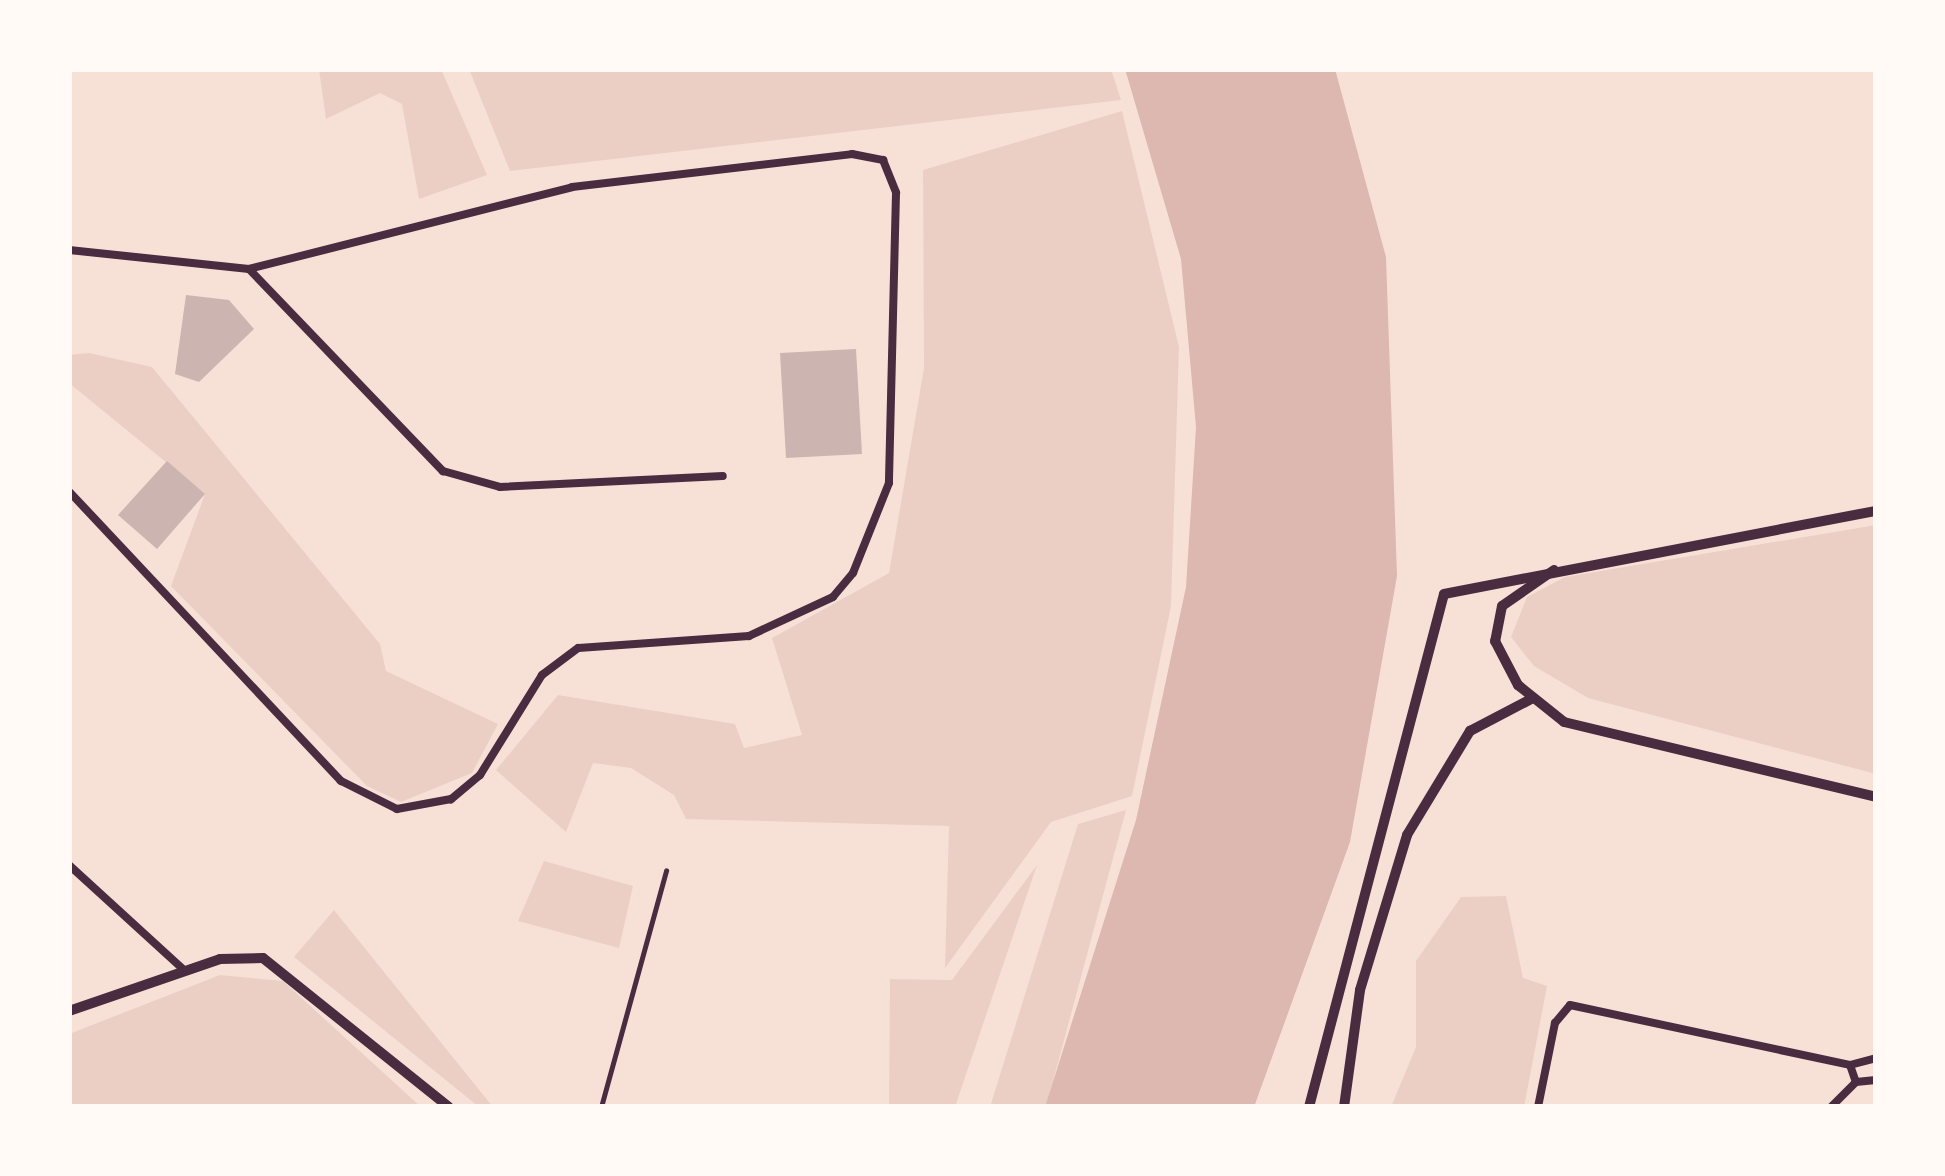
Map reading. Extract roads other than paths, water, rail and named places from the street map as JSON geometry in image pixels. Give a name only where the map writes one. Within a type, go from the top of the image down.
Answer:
[{"type":"main road","points":[[1309,1107],[1444,594],[1560,567],[1876,511]]},
{"type":"main road","points":[[1560,567],[1513,592],[1498,619],[1500,659],[1533,698],[1564,722],[1876,796]]},
{"type":"main road","points":[[1344,1107],[1360,990],[1407,835],[1470,731],[1533,698]]},
{"type":"main road","points":[[69,1011],[220,959],[277,962],[449,1107]]},
{"type":"street","points":[[69,250],[249,269],[572,187],[852,154],[883,160],[896,194],[889,483],[853,573],[833,597],[749,636],[578,648],[542,675],[480,776],[451,800],[397,809],[341,781],[69,491]]},
{"type":"street","points":[[249,269],[443,471],[500,487],[723,476]]},
{"type":"street","points":[[69,865],[184,971]]},
{"type":"street","points":[[1538,1107],[1560,1009],[1570,1005],[1850,1065],[1873,1056],[1876,1039]]},
{"type":"street","points":[[1850,1065],[1856,1082]]},
{"type":"street","points":[[1831,1107],[1856,1082],[1876,1080]]},
{"type":"lane","points":[[602,1107],[666,871]]}]
